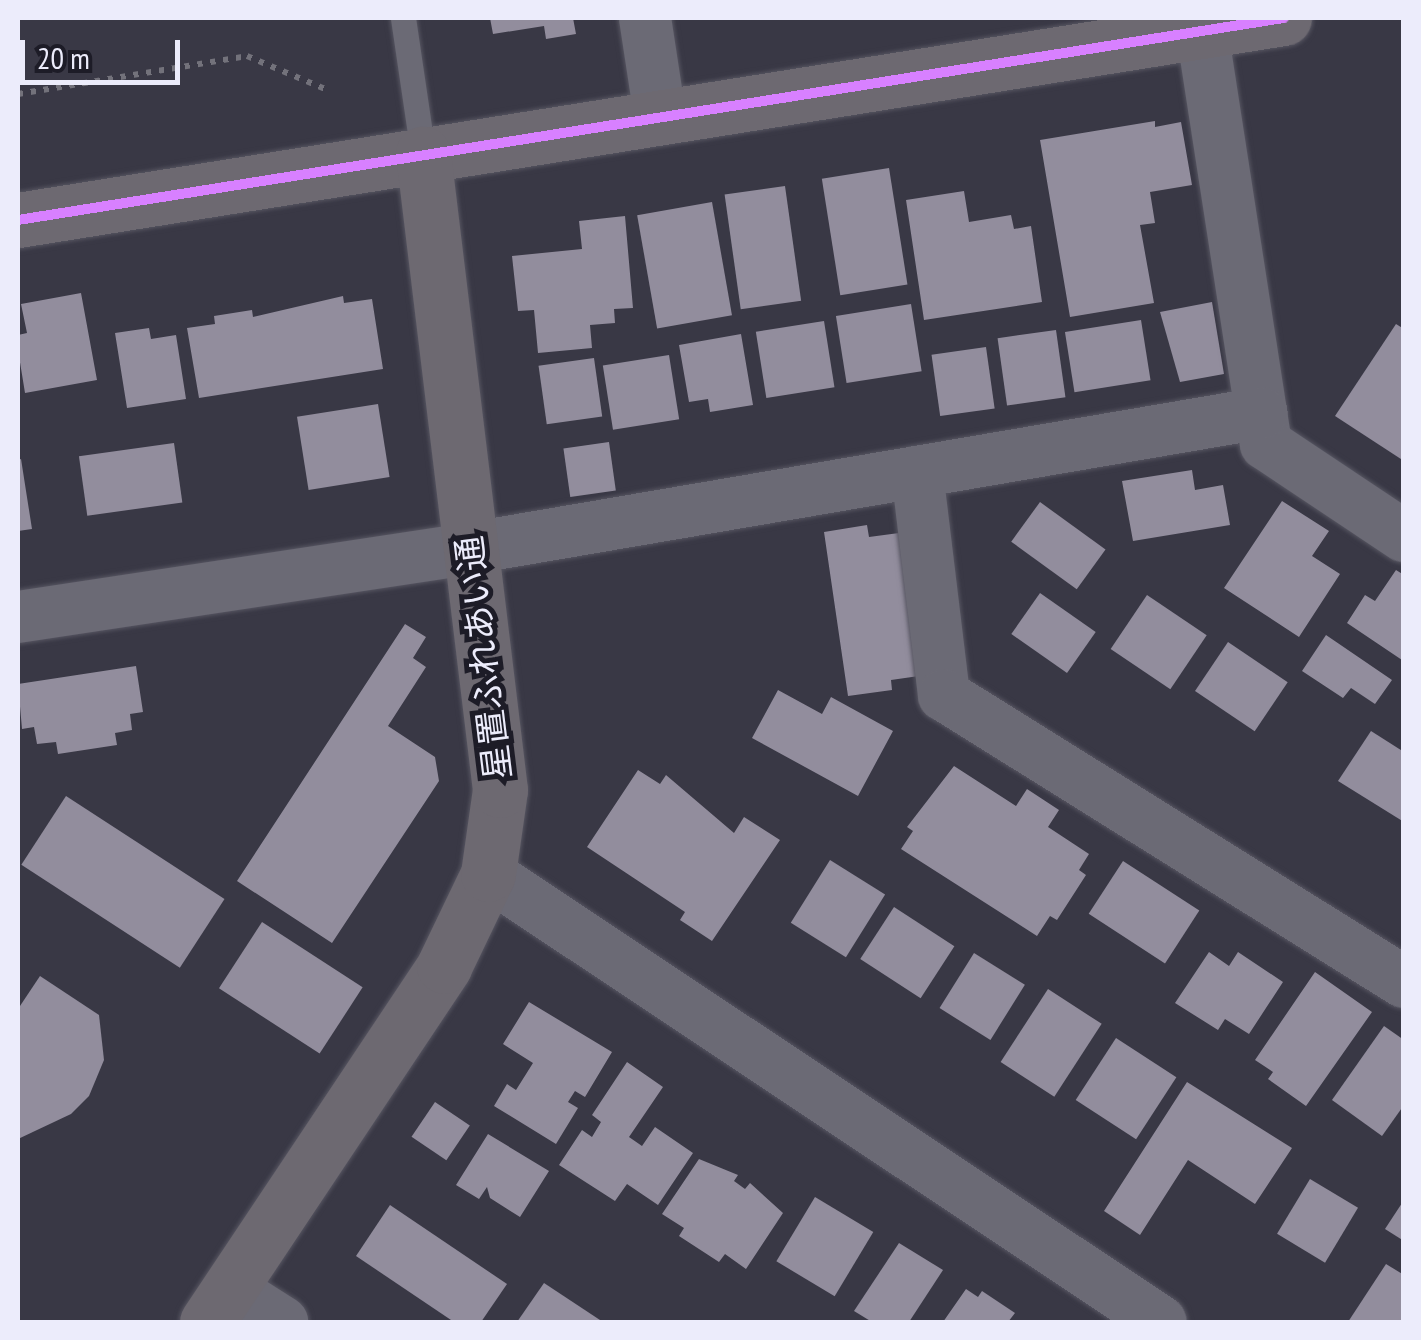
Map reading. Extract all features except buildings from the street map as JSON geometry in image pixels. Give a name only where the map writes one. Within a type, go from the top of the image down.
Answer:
[{"type":"street","points":[[645,18],[660,116]]},
{"type":"street","points":[[18,220],[1201,24],[1284,18]]},
{"type":"street","points":[[1201,24],[1266,444],[1404,536]]},
{"type":"street","name":"星置ふれあい通","points":[[218,1306],[444,966],[488,874],[500,790],[423,154]]},
{"type":"street","points":[[18,618],[472,548],[1262,413]]},
{"type":"street","points":[[916,472],[944,694],[1404,982]]},
{"type":"street","points":[[488,874],[1160,1322]]},
{"type":"street","points":[[218,1306],[282,1322]]},
{"type":"lane","points":[[399,23],[423,154]]},
{"type":"path","points":[[18,94],[246,56],[330,92]]},
{"type":"transit line","points":[[18,220],[1284,18]]}]
